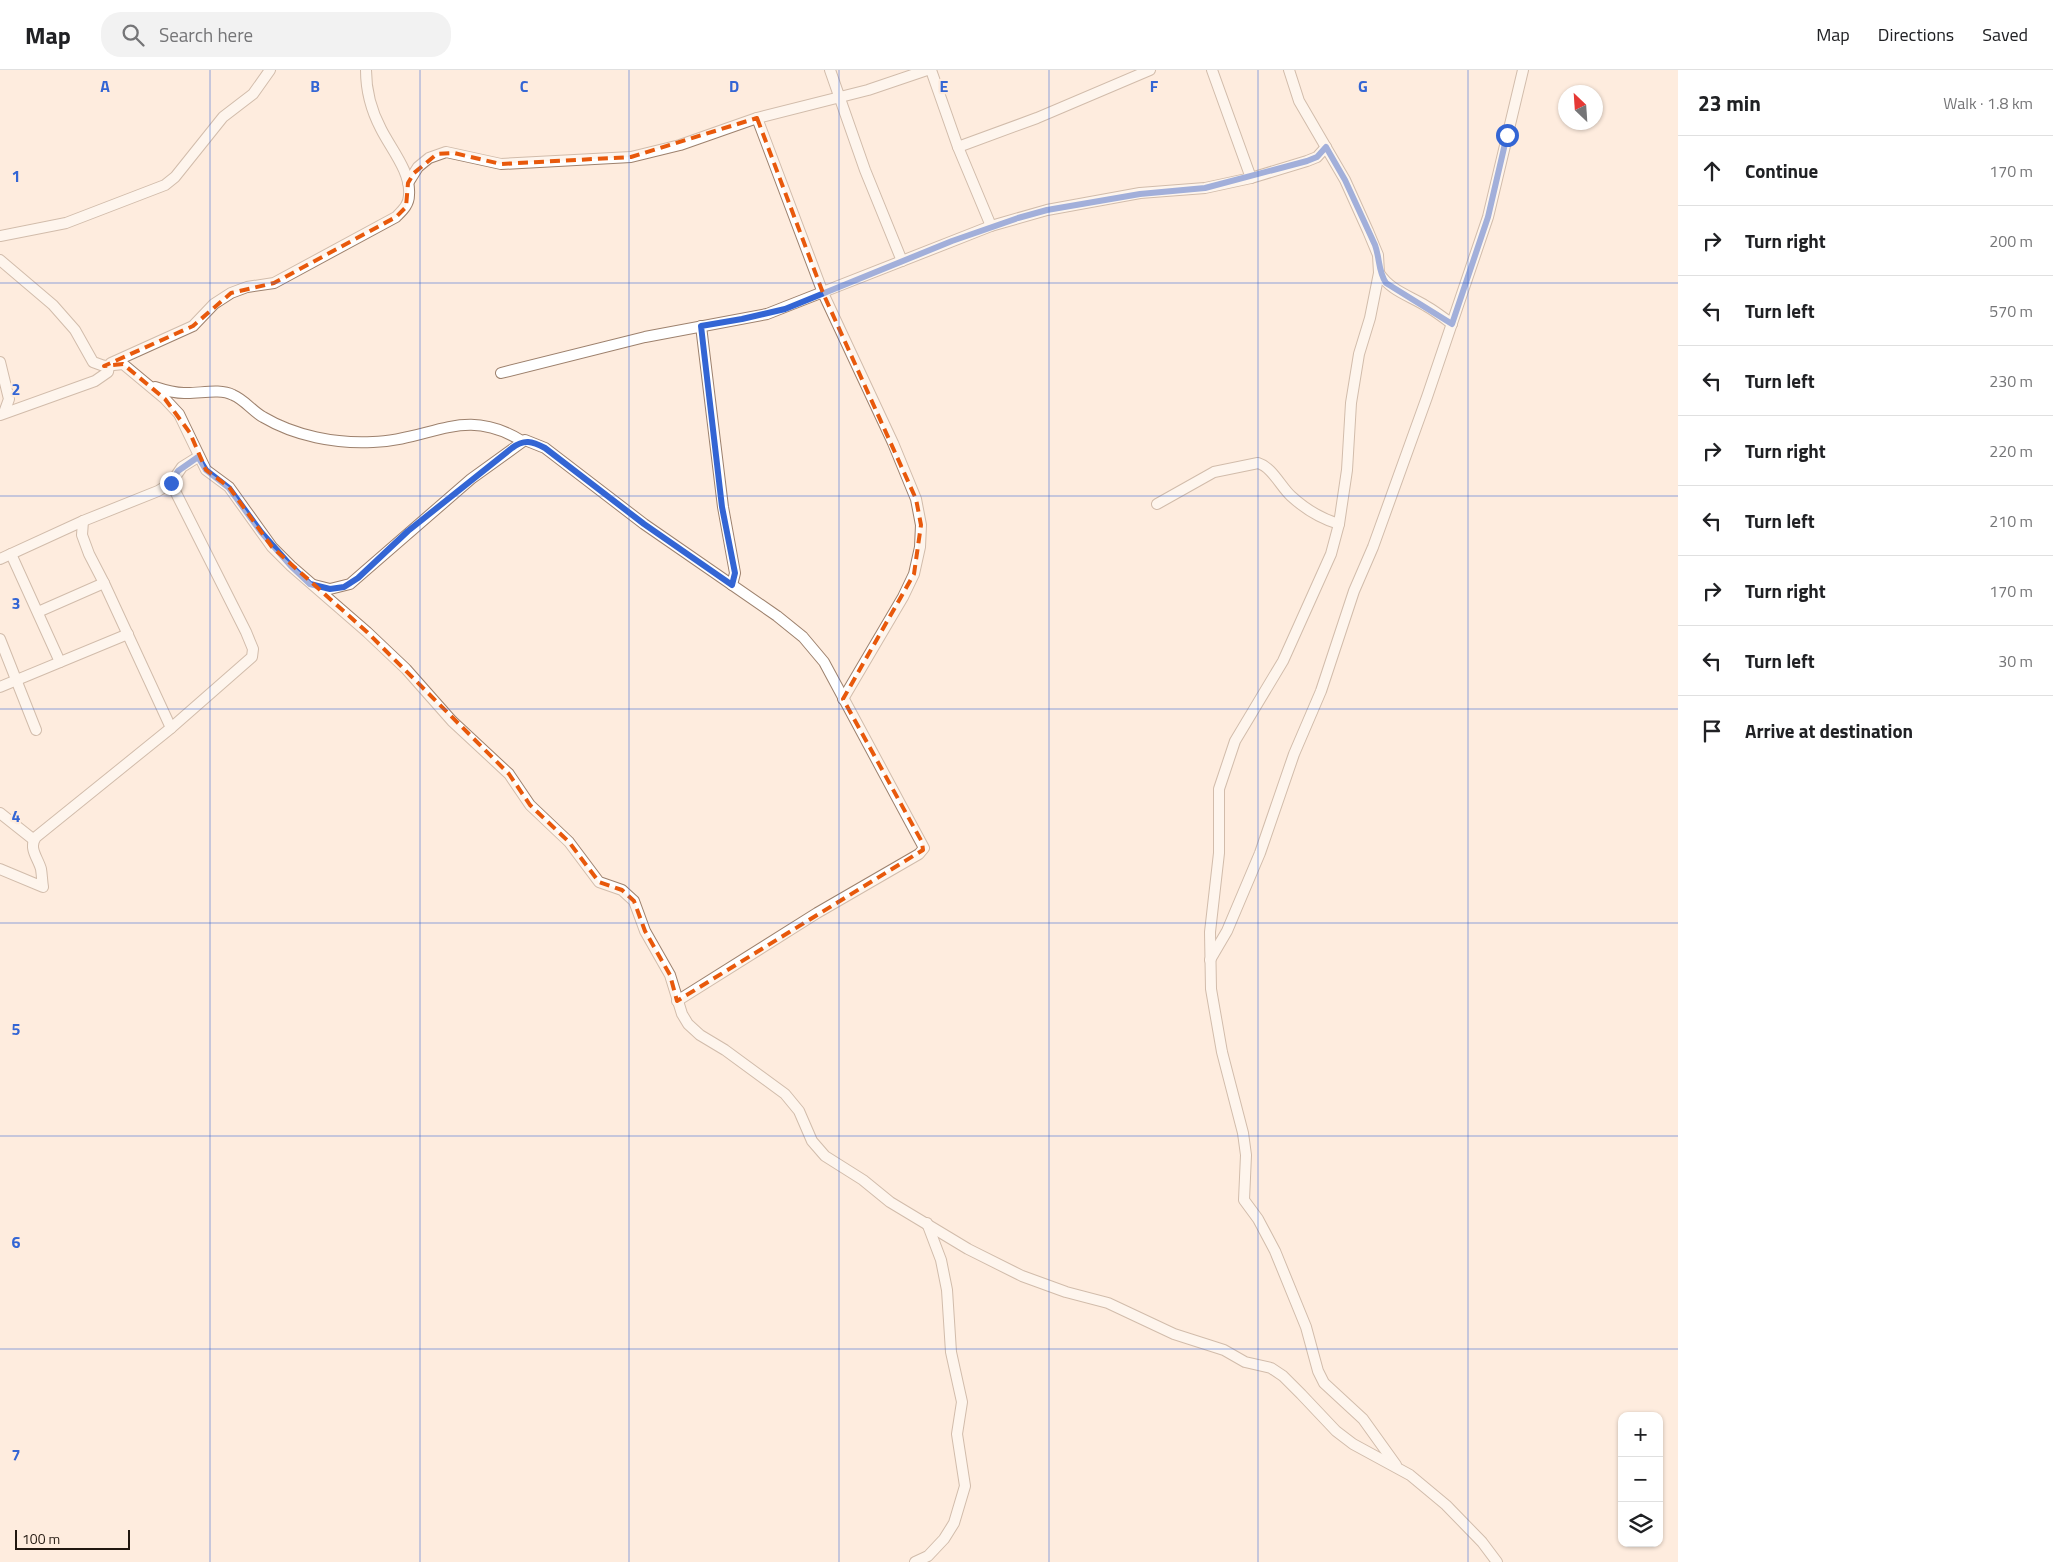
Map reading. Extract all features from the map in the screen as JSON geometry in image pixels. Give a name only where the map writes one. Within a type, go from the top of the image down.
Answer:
[{"type":"street","points":[[0,236],[66,223],[165,185],[175,177],[223,117],[253,94],[270,70]]},
{"type":"street","points":[[106,366],[193,326],[214,304],[231,293],[247,286],[263,286],[274,283],[396,217],[406,207],[409,197],[408,182],[373,113],[368,97],[366,70]]},
{"type":"street","points":[[830,70],[865,170],[902,261]]},
{"type":"street","points":[[408,182],[418,167],[429,158],[446,152],[501,164],[622,158],[680,145],[757,118],[840,97],[900,80],[927,70]]},
{"type":"street","points":[[931,70],[958,146],[991,226]]},
{"type":"street","points":[[958,146],[1037,118],[1150,70]]},
{"type":"street","points":[[1212,70],[1250,178]]},
{"type":"street","points":[[1289,70],[1299,101],[1345,180],[1375,245],[1378,255],[1379,273],[1355,378],[1347,470],[1339,524],[1331,554],[1283,661],[1235,741],[1219,789],[1219,853],[1211,925],[1211,989],[1218,1032],[1243,1133],[1246,1155],[1244,1200],[1258,1218],[1275,1251],[1306,1327],[1318,1371],[1324,1382],[1363,1419],[1398,1468]]},
{"type":"street","points":[[1210,961],[1227,931],[1260,853],[1294,754],[1321,691],[1354,592],[1373,547],[1452,324],[1488,217],[1522,70]]},
{"type":"street","points":[[757,118],[822,293],[897,451],[916,499],[921,525],[920,547],[910,582],[843,699]]},
{"type":"street","points":[[501,373],[701,326],[767,314],[991,226],[1047,210],[1140,194],[1205,188],[1250,178],[1317,157],[1326,147]]},
{"type":"street","points":[[1,261],[53,305],[75,330],[93,362],[106,366],[123,364],[179,414],[190,433],[198,457],[206,470],[229,488],[272,546],[310,584],[346,612],[406,670],[452,721],[509,774],[530,805],[569,842],[599,882],[622,890],[634,901],[645,931],[670,975],[677,1001],[688,1024],[700,1035],[731,1054],[794,1102],[812,1141],[825,1156],[863,1180],[890,1202],[968,1249],[1022,1276],[1066,1292],[1108,1303],[1174,1334],[1224,1350],[1245,1362],[1271,1368],[1283,1376],[1302,1394],[1336,1432],[1353,1444],[1398,1468],[1446,1505],[1482,1542],[1497,1562]]},
{"type":"street","points":[[1379,273],[1386,283],[1394,289],[1427,306],[1452,324]]},
{"type":"street","points":[[701,326],[722,507],[735,573],[732,585]]},
{"type":"street","points":[[0,362],[9,399],[2,414]]},
{"type":"street","points":[[2,414],[95,381],[108,372],[106,366]]},
{"type":"street","points":[[148,385],[184,394],[232,394],[263,417],[296,432],[331,440],[372,442],[395,440],[448,427],[477,424],[493,426],[522,441],[531,441],[545,448],[651,529],[803,637],[824,662],[922,842],[923,850],[817,913],[677,1001]]},
{"type":"street","points":[[310,584],[330,589],[350,584],[464,484],[522,441]]},
{"type":"street","points":[[0,559],[84,521],[158,491],[171,483],[178,471],[198,457]]},
{"type":"street","points":[[1157,504],[1214,472],[1258,463],[1267,468],[1292,497],[1320,516],[1339,524]]},
{"type":"street","points":[[0,869],[43,886],[41,869],[33,849],[34,840],[171,728],[246,665],[252,657],[253,649],[171,483]]},
{"type":"street","points":[[84,521],[82,535],[85,545],[171,728]]},
{"type":"street","points":[[11,554],[60,662]]},
{"type":"street","points":[[38,612],[104,583]]},
{"type":"street","points":[[0,687],[128,634]]},
{"type":"street","points":[[0,639],[36,730]]},
{"type":"street","points":[[0,813],[34,840]]},
{"type":"street","points":[[915,1562],[928,1556],[944,1539],[954,1524],[965,1486],[957,1434],[962,1402],[951,1352],[947,1290],[941,1260],[927,1223]]},
{"type":"highlighted area","points":[[757,118],[823,293],[916,499],[921,525],[914,574],[843,699],[922,842],[923,850],[677,1001],[670,975],[645,931],[634,901],[622,890],[599,882],[569,842],[530,805],[509,774],[367,632],[272,547],[229,487],[206,470],[190,433],[165,399],[123,364],[104,366],[193,326],[231,293],[274,283],[396,217],[406,207],[408,183],[414,173],[437,154],[454,153],[501,164],[631,157]]},
{"type":"route","points":[[171,483],[182,467],[198,457],[206,470],[229,488],[272,546],[291,566],[310,584],[330,589],[350,584],[408,531],[471,479],[517,444],[525,440],[531,441],[545,448],[644,524],[732,585],[735,573],[722,507],[701,326],[785,309],[952,241],[1018,218],[1047,210],[1074,207],[1116,198],[1205,188],[1250,178],[1294,166],[1317,157],[1326,147],[1345,180],[1375,245],[1378,255],[1379,273],[1386,283],[1427,306],[1452,324],[1488,217],[1507,135]]}]
